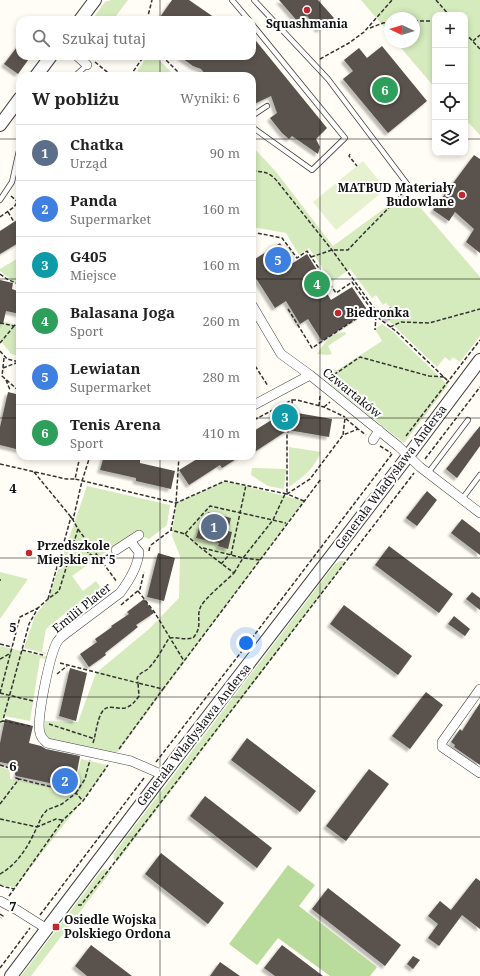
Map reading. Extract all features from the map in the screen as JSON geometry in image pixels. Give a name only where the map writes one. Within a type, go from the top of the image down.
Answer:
[{"type":"street","points":[[83,16],[96,0]]},
{"type":"street","points":[[39,72],[48,60]]},
{"type":"street","points":[[85,60],[91,63]]},
{"type":"street","points":[[0,125],[16,103]]},
{"type":"street","name":"Czwartaków","points":[[256,312],[281,354],[379,430],[428,473],[480,514]]},
{"type":"street","name":"Generała Władysława Andersa","points":[[11,976],[480,360]]},
{"type":"street","name":"Czwartaków","points":[[256,404],[310,375]]},
{"type":"street","name":"Czwartaków","points":[[369,437],[379,430]]},
{"type":"street","points":[[112,552],[139,535]]},
{"type":"street","points":[[130,541],[139,552]]},
{"type":"street","name":"Emilii Plater","points":[[139,552],[139,559],[128,584],[58,641],[51,657],[41,704],[39,731],[47,743],[131,761],[151,768],[163,775]]},
{"type":"street","points":[[480,689],[442,742],[442,747],[480,773]]},
{"type":"street","points":[[0,901],[46,929]]},
{"type":"lane","points":[[232,0],[246,16]]},
{"type":"lane","points":[[254,0],[328,79],[408,185]]},
{"type":"lane","points":[[256,29],[345,138],[312,170],[256,130]]},
{"type":"lane","points":[[80,72],[91,63]]},
{"type":"lane","points":[[256,113],[267,106]]},
{"type":"lane","points":[[0,200],[12,182],[16,164]]},
{"type":"lane","points":[[428,473],[468,420]]},
{"type":"lane","points":[[462,499],[480,475]]},
{"type":"path","points":[[148,16],[152,0]]},
{"type":"path","points":[[312,62],[349,43],[368,28],[392,0]]},
{"type":"path","points":[[436,0],[446,12]]},
{"type":"path","points":[[420,20],[432,21]]},
{"type":"path","points":[[368,28],[384,23]]},
{"type":"path","points":[[473,41],[480,35]]},
{"type":"path","points":[[468,36],[480,49]]},
{"type":"path","points":[[133,72],[141,60]]},
{"type":"path","points":[[166,60],[178,72]]},
{"type":"path","points":[[91,63],[106,72]]},
{"type":"path","points":[[350,154],[357,166]]},
{"type":"path","points":[[256,171],[271,174],[332,250],[374,308],[376,316],[375,330]]},
{"type":"path","points":[[311,257],[332,250],[348,250],[367,229],[375,223],[408,185]]},
{"type":"path","points":[[6,192],[16,200]]},
{"type":"path","points":[[0,217],[16,204]]},
{"type":"path","points":[[8,211],[14,222]]},
{"type":"path","points":[[256,232],[282,238],[297,258],[307,251],[336,293],[352,282],[376,316],[390,327],[449,382]]},
{"type":"path","points":[[0,274],[16,283]]},
{"type":"path","points":[[288,309],[312,348],[371,309]]},
{"type":"path","points":[[390,327],[401,322],[429,323],[480,309]]},
{"type":"path","points":[[0,323],[14,326],[0,343]]},
{"type":"path","points":[[406,436],[480,340]]},
{"type":"path","points":[[0,351],[4,358],[2,376],[5,378],[10,390]]},
{"type":"path","points":[[328,379],[360,357],[429,376],[444,377]]},
{"type":"path","points":[[4,358],[16,361]]},
{"type":"path","points":[[3,368],[16,363]]},
{"type":"path","points":[[256,367],[269,387]]},
{"type":"path","points":[[5,378],[16,388]]},
{"type":"path","points":[[320,395],[320,406]]},
{"type":"path","points":[[138,683],[137,678],[139,674],[147,670],[170,638],[193,638],[200,629],[200,612],[202,606],[209,596],[234,573],[243,558],[273,520],[286,494],[287,435],[293,414],[292,400]]},
{"type":"path","points":[[256,419],[292,400],[297,400],[324,407],[345,418],[369,437]]},
{"type":"path","points":[[324,407],[334,400]]},
{"type":"path","points":[[344,434],[345,418]]},
{"type":"path","points":[[286,494],[310,479],[344,434],[358,429]]},
{"type":"path","points":[[40,915],[395,450]]},
{"type":"path","points":[[75,479],[79,460]]},
{"type":"path","points":[[73,520],[89,460]]},
{"type":"path","points":[[139,552],[171,530],[176,503],[179,460]]},
{"type":"path","points":[[0,464],[66,479],[75,479],[176,503],[225,481],[286,494],[304,501]]},
{"type":"path","points":[[74,910],[78,905],[81,905],[108,871],[416,471]]},
{"type":"path","points":[[34,472],[71,517],[96,555],[122,590]]},
{"type":"path","points":[[0,885],[7,889],[14,889],[63,820],[83,801],[184,660],[321,479]]},
{"type":"path","points":[[221,564],[230,555],[246,486]]},
{"type":"path","points":[[185,534],[210,506],[287,524]]},
{"type":"path","points":[[48,599],[71,517]]},
{"type":"path","points":[[37,702],[0,693],[20,617],[38,608],[59,591],[78,529]]},
{"type":"path","points":[[171,530],[185,534],[234,573]]},
{"type":"path","points":[[88,543],[88,553],[93,556],[96,555]]},
{"type":"path","points":[[201,548],[243,558],[260,560]]},
{"type":"path","points":[[99,558],[112,552]]},
{"type":"path","points":[[138,591],[155,613],[184,660]]},
{"type":"path","points":[[0,722],[10,696],[29,624],[38,608]]},
{"type":"path","points":[[0,644],[12,647]]},
{"type":"path","points":[[22,650],[47,655]]},
{"type":"path","points":[[0,659],[11,653]]},
{"type":"path","points":[[57,662],[163,689]]},
{"type":"path","points":[[54,676],[67,665]]},
{"type":"path","points":[[2,720],[34,727]]},
{"type":"path","points":[[46,724],[94,739]]},
{"type":"path","points":[[0,765],[16,770],[16,778],[19,779]]},
{"type":"path","points":[[0,874],[16,862],[29,845],[42,816],[47,810],[62,804],[76,793],[83,801]]},
{"type":"path","points":[[0,819],[37,827],[56,819],[63,820]]},
{"type":"path","points":[[0,914],[2,916],[1,918]]},
{"type":"path","points":[[0,968],[33,924]]},
{"type":"green space","points":[[111,0],[128,0],[116,16],[95,16],[105,2]]},
{"type":"green space","points":[[361,0],[480,0],[480,135],[468,122],[468,12],[432,12],[432,84],[401,48],[420,48],[420,12],[384,12],[384,27]]},
{"type":"green space","points":[[145,60],[159,60],[171,72],[138,72],[137,71]]},
{"type":"green space","points":[[256,150],[277,173],[333,246],[407,192],[480,277],[480,336],[460,362],[453,357],[450,361],[445,357],[437,367],[389,321],[396,313],[386,303],[383,305],[376,295],[372,298],[350,269],[332,282],[309,248],[299,255],[286,233],[256,228]]},
{"type":"green space","points":[[363,161],[386,189],[336,230],[313,202]]},
{"type":"green space","points":[[16,259],[16,284],[0,271],[0,269]]},
{"type":"green space","points":[[0,321],[16,325],[16,355],[11,354],[0,340]]},
{"type":"green space","points":[[382,324],[392,331],[448,385],[404,443],[331,385],[327,376],[331,369],[336,371],[382,341],[375,329]]},
{"type":"green space","points":[[345,332],[346,334],[328,346],[332,354],[317,354],[325,342],[332,336]]},
{"type":"green space","points":[[289,447],[321,452],[315,464],[308,472],[289,487]]},
{"type":"green space","points":[[252,468],[286,469],[284,489],[268,486],[251,475]]},
{"type":"green space","points":[[225,481],[304,501],[118,752],[91,753],[44,740],[45,721],[78,722],[96,673],[149,629],[179,598],[180,556],[172,536],[176,503]]},
{"type":"green space","points":[[87,486],[170,505],[167,525],[149,539],[134,533],[72,576],[83,591],[96,581],[101,588],[46,629],[42,651],[48,654],[24,648],[35,616],[48,599]]},
{"type":"green space","points":[[340,561],[346,562],[117,862],[114,858],[115,852],[335,564]]},
{"type":"green space","points":[[0,572],[28,579],[0,619]]},
{"type":"green space","points":[[0,646],[47,657],[47,659],[40,658],[30,721],[4,716],[0,729]]},
{"type":"green space","points":[[81,759],[107,765],[106,770],[15,888],[0,884],[0,767],[10,770],[10,779],[74,790]]},
{"type":"green space","points":[[288,865],[315,885],[299,906],[377,967],[370,976],[330,976],[278,938],[257,965],[229,944]]},
{"type":"green space","points":[[104,869],[111,871],[31,976],[21,976],[101,871]]},
{"type":"building","points":[[172,0],[189,0],[212,16],[161,16]]},
{"type":"building","name":"Squashmania","points":[[279,0],[318,0],[334,18],[319,30],[307,16],[299,23]]},
{"type":"building","points":[[256,41],[327,128],[316,139],[320,147],[318,154],[292,136],[289,139],[282,133],[270,118],[277,113],[271,96],[256,103],[256,72],[203,72],[201,69],[193,66],[185,60],[256,60]]},
{"type":"building","points":[[382,46],[427,101],[388,133],[343,79],[353,71],[344,60],[359,48],[367,58]]},
{"type":"building","points":[[16,48],[16,60],[28,60],[19,72],[16,73],[4,64]]},
{"type":"building","name":"MATBUD Materiały Budowlane","points":[[474,155],[480,159],[480,253],[466,242],[474,229],[455,212],[449,221],[433,210]]},
{"type":"building","points":[[16,221],[16,244],[0,254],[0,231]]},
{"type":"building","points":[[280,243],[293,263],[307,254],[322,278],[319,280],[331,300],[352,287],[368,311],[322,341],[308,319],[300,324],[286,301],[275,308],[256,278],[256,258]]},
{"type":"building","points":[[0,280],[13,283],[12,289],[16,290],[16,313],[6,311],[3,324],[0,324]]},
{"type":"building","points":[[390,307],[396,313],[389,320],[383,314]]},
{"type":"building","points":[[8,392],[16,394],[16,449],[0,445],[0,427]]},
{"type":"building","points":[[286,411],[332,419],[329,437],[288,430],[256,451],[256,430]]},
{"type":"building","points":[[480,426],[480,446],[457,478],[446,469]]},
{"type":"building","points":[[103,460],[140,460],[140,463],[175,471],[171,489],[136,481],[136,478],[100,470]]},
{"type":"building","points":[[195,460],[235,460],[222,468],[220,465],[189,485],[179,470]]},
{"type":"building","points":[[427,491],[437,500],[417,526],[406,518]]},
{"type":"building","points":[[208,512],[231,518],[228,531],[232,532],[228,549],[218,546],[219,543],[196,538],[200,525],[204,526]]},
{"type":"building","points":[[462,519],[480,533],[480,555],[451,533]]},
{"type":"building","points":[[389,546],[453,594],[439,613],[375,565]]},
{"type":"building","points":[[158,553],[175,558],[164,601],[147,597]]},
{"type":"building","points":[[472,592],[480,598],[480,610],[466,599]]},
{"type":"building","points":[[144,599],[154,613],[136,625],[138,627],[105,653],[106,655],[89,667],[80,654],[97,642],[95,639],[129,614],[127,612]]},
{"type":"building","points":[[344,605],[412,656],[398,675],[330,624]]},
{"type":"building","points":[[454,616],[470,629],[465,636],[448,624]]},
{"type":"building","points":[[70,668],[87,673],[76,721],[59,716]]},
{"type":"building","points":[[426,692],[443,705],[410,749],[392,736]]},
{"type":"building","points":[[480,703],[480,765],[454,747],[455,745],[451,742],[460,729],[462,731]]},
{"type":"building","points":[[5,719],[33,726],[29,743],[46,749],[80,756],[74,788],[16,776],[19,766],[0,762],[0,743]]},
{"type":"building","points":[[247,738],[316,791],[300,812],[231,760]]},
{"type":"building","points":[[369,769],[389,784],[346,841],[326,826]]},
{"type":"building","points":[[205,796],[272,848],[257,868],[190,816]]},
{"type":"building","points":[[161,853],[224,903],[208,924],[145,874]]},
{"type":"building","points":[[476,878],[480,881],[480,929],[462,915],[439,946],[428,938],[438,924],[428,916],[440,901],[451,910]]},
{"type":"building","points":[[328,888],[401,945],[385,966],[312,909]]},
{"type":"building","points":[[91,945],[132,976],[87,976],[75,966]]},
{"type":"building","points":[[282,945],[323,976],[275,976],[264,968]]},
{"type":"building","points":[[413,956],[420,960],[413,969],[407,964]]},
{"type":"building","points":[[220,962],[240,976],[210,976]]},
{"type":"place","name":"Squashmania","points":[[307,10]]},
{"type":"place","name":"Tenis Arena","points":[[385,90]]},
{"type":"place","name":"MATBUD Materiały Budowlane","points":[[462,195]]},
{"type":"place","name":"Lewiatan","points":[[278,260]]},
{"type":"place","name":"Balasana Joga","points":[[317,284]]},
{"type":"place","name":"Biedronka","points":[[338,313]]},
{"type":"place","name":"G405","points":[[285,417]]},
{"type":"place","name":"Chatka","points":[[214,527]]},
{"type":"place","name":"Przedszkole Miejskie nr 5","points":[[29,553]]},
{"type":"place","name":"Panda","points":[[65,781]]},
{"type":"place","name":"Osiedle Wojska Polskiego Ordona","points":[[56,927]]}]
